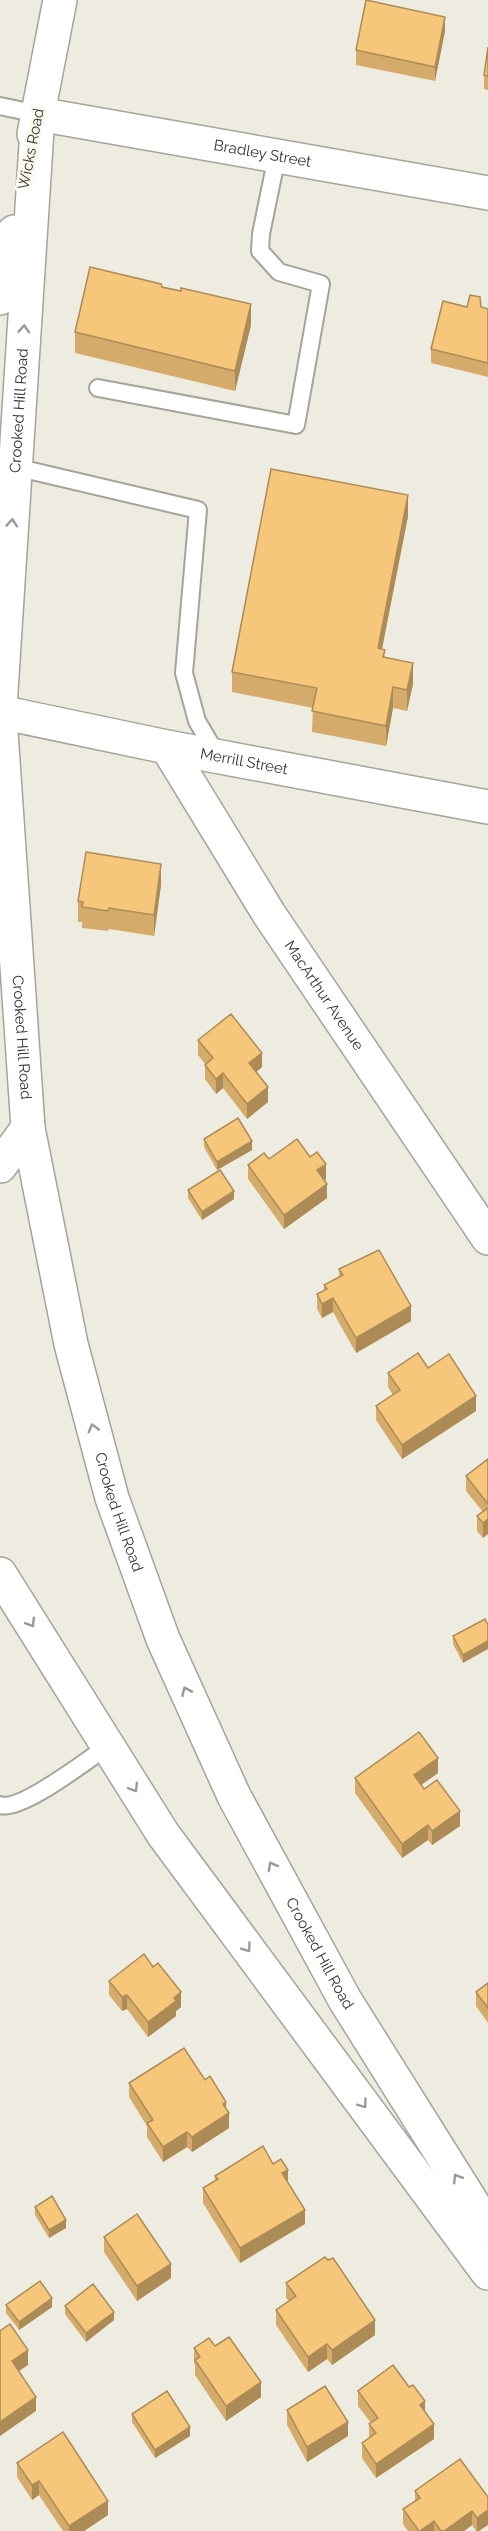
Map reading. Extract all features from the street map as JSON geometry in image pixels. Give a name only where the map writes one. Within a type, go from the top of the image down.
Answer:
[{"type":"main road","name":"Wicks Road","points":[[0,298],[60,0]]},
{"type":"main road","name":"Bradley Street","points":[[38,114],[488,193]]},
{"type":"main road","name":"Crooked Hill Road","points":[[0,707],[38,114]]},
{"type":"main road","name":"Merrill Street","points":[[0,712],[166,747],[488,807]]},
{"type":"main road","name":"Crooked Hill Road","points":[[0,717],[28,1128],[70,1344],[112,1498],[163,1639],[234,1796],[345,2000],[488,2228]]},
{"type":"main road","name":"MacArthur Avenue","points":[[166,747],[269,914],[488,1238]]},
{"type":"main road","points":[[0,1166],[28,1128]]},
{"type":"main road","points":[[0,1574],[163,1834],[488,2273]]},
{"type":"lane","points":[[0,106],[38,114]]},
{"type":"lane","points":[[98,388],[296,425],[321,284],[279,272],[260,251],[261,234],[277,156]]},
{"type":"lane","points":[[15,467],[198,510],[184,672],[197,721],[217,756]]},
{"type":"lane","points":[[0,1805],[8,1808],[31,1798],[108,1746]]},
{"type":"building","points":[[366,0],[445,17],[435,67],[356,50]]},
{"type":"building","points":[[488,47],[488,76],[484,75]]},
{"type":"building","points":[[90,267],[161,284],[162,287],[181,291],[181,288],[251,304],[235,371],[75,332]]},
{"type":"building","points":[[470,295],[480,297],[481,307],[488,309],[488,363],[431,349],[443,301],[467,307]]},
{"type":"building","points":[[271,469],[408,495],[378,648],[385,650],[383,657],[413,663],[407,690],[393,687],[386,726],[312,711],[317,688],[232,672]]},
{"type":"building","points":[[86,852],[161,864],[154,915],[109,908],[108,911],[82,907],[83,902],[78,901]]},
{"type":"building","points":[[231,1014],[262,1053],[249,1063],[268,1087],[247,1104],[223,1073],[216,1079],[205,1065],[213,1058],[198,1040]]},
{"type":"building","points":[[238,1118],[252,1141],[217,1162],[204,1139]]},
{"type":"building","points":[[297,1139],[310,1157],[317,1152],[326,1164],[317,1170],[327,1184],[284,1215],[248,1165],[264,1153],[269,1159]]},
{"type":"building","points":[[220,1170],[234,1191],[202,1212],[188,1190]]},
{"type":"building","points":[[379,1250],[411,1306],[356,1338],[333,1298],[322,1304],[317,1294],[327,1289],[324,1285],[343,1275],[339,1269]]},
{"type":"building","points":[[418,1353],[428,1368],[449,1354],[476,1396],[402,1445],[376,1406],[400,1390],[388,1373]]},
{"type":"building","points":[[488,1459],[488,1504],[466,1476]]},
{"type":"building","points":[[488,1508],[488,1519],[483,1523],[477,1516]]},
{"type":"building","points":[[485,1619],[488,1625],[488,1641],[463,1655],[453,1636]]},
{"type":"building","points":[[419,1732],[438,1758],[414,1775],[424,1789],[437,1780],[460,1811],[432,1831],[428,1825],[402,1844],[355,1778]]},
{"type":"building","points":[[144,1954],[153,1967],[158,1963],[181,1992],[174,1998],[176,2001],[148,2022],[127,1995],[122,1997],[109,1981]]},
{"type":"building","points":[[488,1983],[488,2008],[476,1992]]},
{"type":"building","points":[[184,2048],[205,2080],[210,2076],[226,2102],[223,2104],[229,2113],[192,2137],[187,2132],[163,2147],[147,2123],[153,2120],[129,2083]]},
{"type":"building","points":[[263,2146],[273,2164],[281,2159],[288,2170],[282,2173],[305,2210],[240,2248],[203,2188],[218,2179],[215,2176]]},
{"type":"building","points":[[52,2196],[66,2220],[49,2230],[35,2207]]},
{"type":"building","points":[[137,2214],[171,2264],[137,2286],[104,2237]]},
{"type":"building","points":[[325,2257],[328,2260],[333,2258],[375,2320],[332,2350],[327,2344],[308,2357],[276,2310],[296,2296],[286,2283]]},
{"type":"building","points":[[40,2281],[52,2298],[19,2322],[6,2305]]},
{"type":"building","points":[[93,2284],[114,2312],[86,2333],[65,2306]]},
{"type":"building","points":[[10,2324],[28,2350],[12,2361],[36,2397],[0,2422],[0,2331]]},
{"type":"building","points":[[229,2337],[261,2382],[226,2406],[195,2360],[200,2357],[194,2348],[209,2338],[215,2346]]},
{"type":"building","points":[[393,2365],[409,2387],[413,2385],[425,2401],[420,2405],[434,2424],[376,2464],[362,2443],[376,2433],[369,2424],[378,2418],[358,2391]]},
{"type":"building","points":[[325,2386],[348,2422],[307,2447],[287,2410]]},
{"type":"building","points":[[167,2391],[190,2427],[155,2450],[132,2414]]},
{"type":"building","points":[[63,2432],[108,2501],[69,2526],[39,2481],[32,2485],[17,2463]]},
{"type":"building","points":[[460,2459],[488,2497],[488,2510],[477,2518],[472,2511],[444,2531],[441,2531],[434,2521],[419,2531],[403,2509],[420,2498],[415,2491]]}]
